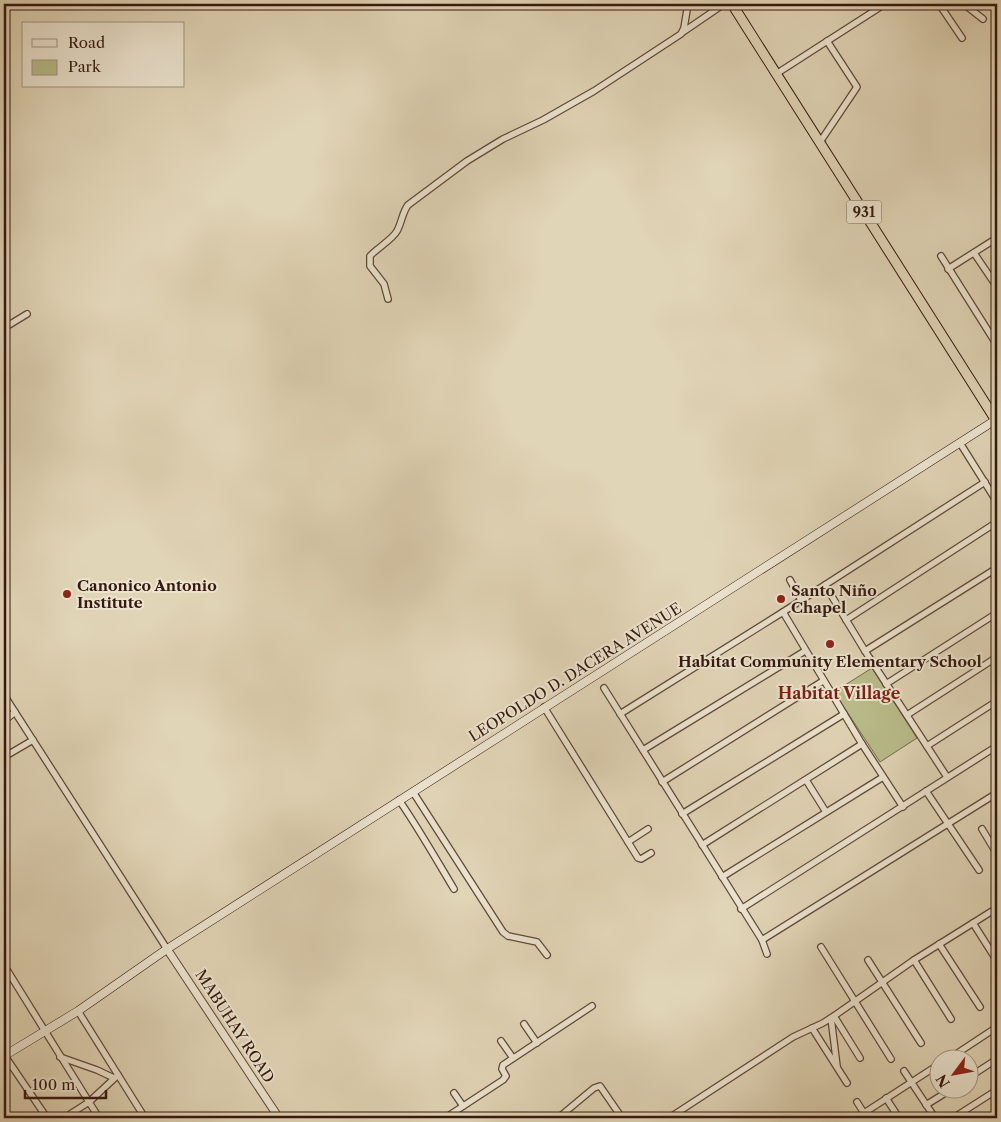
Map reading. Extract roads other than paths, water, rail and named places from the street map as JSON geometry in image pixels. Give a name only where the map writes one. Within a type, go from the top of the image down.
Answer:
[{"type":"highway","name":"931","points":[[732,4],[997,420]]},
{"type":"main road","name":"LEOPOLDO D. DACERA AVENUE","points":[[4,1056],[78,1011],[167,949],[544,707],[997,420]]},
{"type":"street","points":[[681,34],[684,28],[688,4]]},
{"type":"street","points":[[388,299],[384,284],[370,266],[370,256],[396,234],[408,205],[467,161],[503,139],[543,120],[594,91],[724,4]]},
{"type":"street","points":[[776,74],[885,4]]},
{"type":"street","points":[[939,4],[962,38]]},
{"type":"street","points":[[964,4],[983,19]]},
{"type":"street","points":[[820,142],[857,88],[827,41]]},
{"type":"street","points":[[948,269],[997,238]]},
{"type":"street","points":[[974,253],[997,287]]},
{"type":"street","points":[[940,256],[997,345]]},
{"type":"street","points":[[4,328],[27,314]]},
{"type":"street","points":[[960,443],[997,502]]},
{"type":"street","points":[[620,714],[985,482]]},
{"type":"street","points":[[846,620],[997,522]]},
{"type":"street","points":[[865,651],[997,568]]},
{"type":"street","points":[[790,580],[802,600]]},
{"type":"street","points":[[825,585],[947,778]]},
{"type":"street","points":[[783,612],[823,681],[903,807]]},
{"type":"street","points":[[886,684],[997,613]]},
{"type":"street","points":[[643,750],[805,650]]},
{"type":"street","points":[[907,715],[997,657]]},
{"type":"street","points":[[662,782],[823,681]]},
{"type":"street","points":[[604,688],[762,940],[767,954]]},
{"type":"street","points":[[4,695],[167,949]]},
{"type":"street","points":[[927,746],[997,701]]},
{"type":"street","points":[[544,707],[639,859],[651,853]]},
{"type":"street","points":[[4,721],[15,712]]},
{"type":"street","points":[[682,814],[844,714]]},
{"type":"street","points":[[4,757],[33,740]]},
{"type":"street","points":[[702,845],[862,744]]},
{"type":"street","points":[[742,909],[997,746]]},
{"type":"street","points":[[722,877],[883,777]]},
{"type":"street","points":[[806,780],[826,812]]},
{"type":"street","points":[[926,791],[979,870]]},
{"type":"street","points":[[413,792],[503,932],[515,938],[537,942],[547,955]]},
{"type":"street","points":[[762,940],[997,793]]},
{"type":"street","points":[[399,800],[417,826],[454,889]]},
{"type":"street","points":[[628,842],[648,829]]},
{"type":"street","points":[[982,829],[997,854]]},
{"type":"street","points":[[669,1118],[793,1037],[833,1017],[914,960],[997,909]]},
{"type":"street","points":[[973,923],[997,961]]},
{"type":"street","points":[[939,944],[980,1006]]},
{"type":"street","points":[[821,947],[891,1059]]},
{"type":"street","name":"MABUHAY ROAD","points":[[167,949],[279,1118]]},
{"type":"street","points":[[868,960],[920,1043]]},
{"type":"street","points":[[914,960],[951,1019]]},
{"type":"street","points":[[4,965],[99,1118]]},
{"type":"street","points":[[445,1118],[505,1078],[502,1067],[513,1058],[592,1006]]},
{"type":"street","points":[[78,1011],[116,1077],[145,1118]]},
{"type":"street","points":[[833,1017],[860,1058]]},
{"type":"street","points":[[833,1017],[838,1068]]},
{"type":"street","points":[[524,1024],[537,1043]]},
{"type":"street","points":[[962,1050],[997,1027]]},
{"type":"street","points":[[812,1028],[847,1083]]},
{"type":"street","points":[[501,1041],[513,1058]]},
{"type":"street","points":[[4,1056],[47,1118]]},
{"type":"street","points":[[60,1057],[116,1077]]},
{"type":"street","points":[[978,1071],[997,1059]]},
{"type":"street","points":[[904,1071],[935,1118]]},
{"type":"street","points":[[857,1102],[865,1116],[886,1098],[928,1071]]},
{"type":"street","points":[[64,1118],[89,1102],[116,1077]]},
{"type":"street","points":[[558,1118],[594,1088],[600,1086],[622,1118]]},
{"type":"street","points":[[953,1118],[997,1090]]},
{"type":"street","points":[[454,1093],[463,1106]]},
{"type":"street","points":[[886,1098],[899,1118]]},
{"type":"street","points":[[926,1105],[934,1100]]},
{"type":"place","name":"Canonico Antonio Institute","points":[[67,594]]},
{"type":"place","name":"Santo Niño Chapel","points":[[781,599]]},
{"type":"place","name":"Habitat Community Elementary School","points":[[830,644]]},
{"type":"district","name":"Habitat Village","points":[[839,693]]}]
